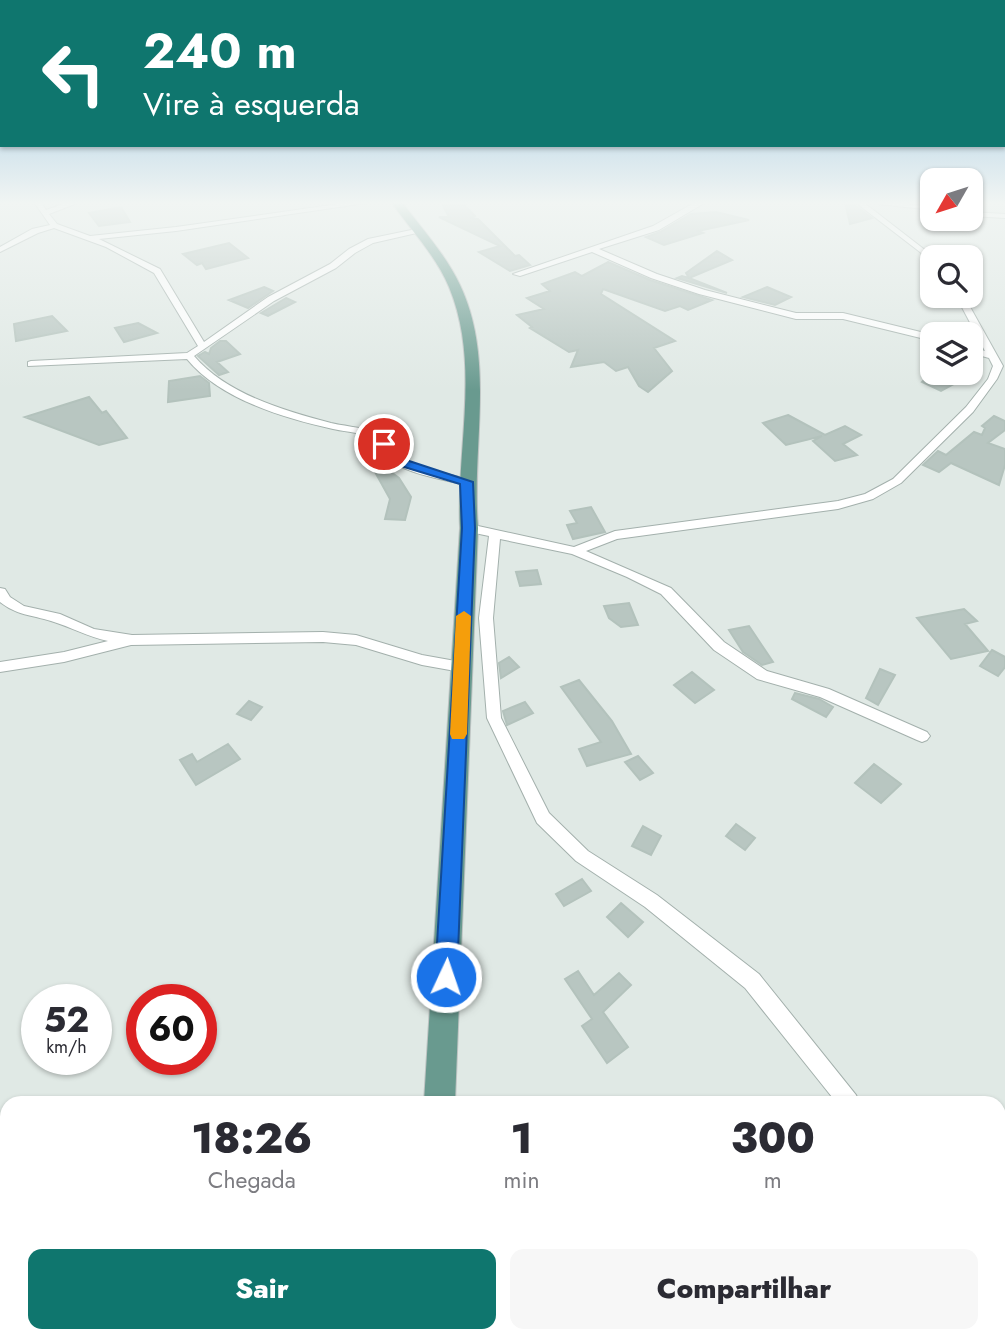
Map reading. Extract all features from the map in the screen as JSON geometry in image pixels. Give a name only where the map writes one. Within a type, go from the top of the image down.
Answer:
[{"type":"main road","points":[[440,1096],[469,528],[466,482],[474,390],[465,311],[443,265]]},
{"type":"street","points":[[148,265],[157,271],[202,346]]},
{"type":"street","points":[[31,364],[189,356],[271,299],[336,265]]},
{"type":"street","points":[[517,274],[545,265]]},
{"type":"street","points":[[628,265],[702,292],[796,316],[844,316],[920,335]]},
{"type":"street","points":[[575,551],[615,535],[838,505],[865,500],[882,492],[897,481],[991,384],[998,366],[967,308]]},
{"type":"street","points":[[983,353],[993,356]]},
{"type":"street","points":[[189,356],[195,366],[233,391],[330,426],[368,430],[382,436],[382,451],[392,459],[466,482]]},
{"type":"street","points":[[469,528],[575,551],[666,591],[719,646],[762,675],[824,693],[922,736]]},
{"type":"street","points":[[495,533],[486,618],[494,718],[543,818],[582,856],[651,901],[752,981],[844,1096]]},
{"type":"street","points":[[0,592],[5,600],[20,610],[55,617],[92,633],[132,640],[334,638],[356,640],[422,660],[461,667]]},
{"type":"street","points":[[0,667],[64,657],[132,640]]},
{"type":"building","points":[[203,265],[223,265],[206,269]]},
{"type":"building","points":[[500,265],[530,265],[510,271]]},
{"type":"building","points":[[603,265],[614,265],[650,280],[712,300],[688,310],[680,306],[665,311],[603,289],[601,294],[675,341],[654,348],[672,371],[648,392],[639,386],[628,367],[616,371],[604,362],[571,367],[578,350],[569,352],[530,328],[532,327],[517,315],[544,309],[527,298],[550,291],[542,284],[575,272],[582,276]]},
{"type":"building","points":[[698,265],[721,265],[689,278],[686,273]]},
{"type":"building","points":[[677,278],[689,278],[727,293]]},
{"type":"building","points":[[264,287],[273,291],[248,308],[229,300]]},
{"type":"building","points":[[767,287],[791,297],[775,305],[743,297]]},
{"type":"building","points":[[286,298],[295,302],[268,316],[261,313]]},
{"type":"building","points":[[52,316],[67,331],[16,341],[14,324]]},
{"type":"building","points":[[138,323],[157,333],[124,342],[115,328]]},
{"type":"building","points":[[220,341],[226,341],[240,354],[217,362],[228,372],[219,375],[198,356],[205,352],[209,354],[211,348]]},
{"type":"building","points":[[200,376],[209,383],[210,396],[168,402],[169,381]]},
{"type":"building","points":[[928,385],[952,385],[941,391]]},
{"type":"building","points":[[89,397],[102,413],[106,411],[127,438],[99,445],[25,417]]},
{"type":"building","points":[[788,415],[825,435],[845,426],[861,435],[843,444],[857,455],[835,461],[813,441],[822,436],[786,445],[763,423]]},
{"type":"building","points":[[994,416],[1005,421],[1005,430],[988,443],[1005,449],[1005,465],[999,485],[951,463],[939,472],[923,465],[938,451],[946,455],[974,432],[982,435],[985,428],[982,426]]},
{"type":"building","points":[[364,452],[399,478],[411,497],[405,520],[385,519],[390,499]]},
{"type":"building","points":[[591,507],[605,532],[573,539],[567,525],[577,523],[570,511]]},
{"type":"building","points":[[537,570],[541,584],[520,586],[516,572]]},
{"type":"building","points":[[629,603],[638,625],[621,627],[609,618],[604,606]]},
{"type":"building","points":[[964,609],[977,621],[965,624],[988,651],[951,659],[917,618]]},
{"type":"building","points":[[749,626],[773,662],[762,665],[743,652],[729,630]]},
{"type":"building","points":[[992,650],[1005,657],[1005,667],[998,676],[980,666]]},
{"type":"building","points":[[509,657],[519,667],[501,678],[499,663]]},
{"type":"building","points":[[880,669],[895,675],[878,705],[866,698]]},
{"type":"building","points":[[692,672],[714,690],[695,703],[674,685]]},
{"type":"building","points":[[579,680],[612,721],[631,754],[587,766],[579,749],[601,742],[561,687]]},
{"type":"building","points":[[795,693],[819,699],[833,707],[826,717],[792,699]]},
{"type":"building","points":[[249,701],[262,707],[251,720],[237,714]]},
{"type":"building","points":[[525,702],[533,713],[507,725],[503,711]]},
{"type":"building","points":[[228,744],[240,759],[196,785],[180,760],[192,754],[197,762]]},
{"type":"building","points":[[638,756],[653,773],[640,780],[625,762]]},
{"type":"building","points":[[874,764],[901,784],[881,803],[855,783]]},
{"type":"building","points":[[736,824],[755,838],[745,850],[726,836]]},
{"type":"building","points":[[643,826],[661,836],[651,855],[632,846]]},
{"type":"building","points":[[582,879],[591,891],[564,906],[556,894]]},
{"type":"building","points":[[621,903],[643,922],[628,937],[607,917]]},
{"type":"building","points":[[578,971],[594,995],[619,973],[631,985],[603,1012],[628,1047],[607,1063],[582,1026],[592,1019],[565,979]]},
{"type":"slow traffic","points":[[458,734],[464,616]]},
{"type":"route","points":[[384,444],[382,451],[392,459],[410,467],[466,482],[469,528],[446,977]]}]
